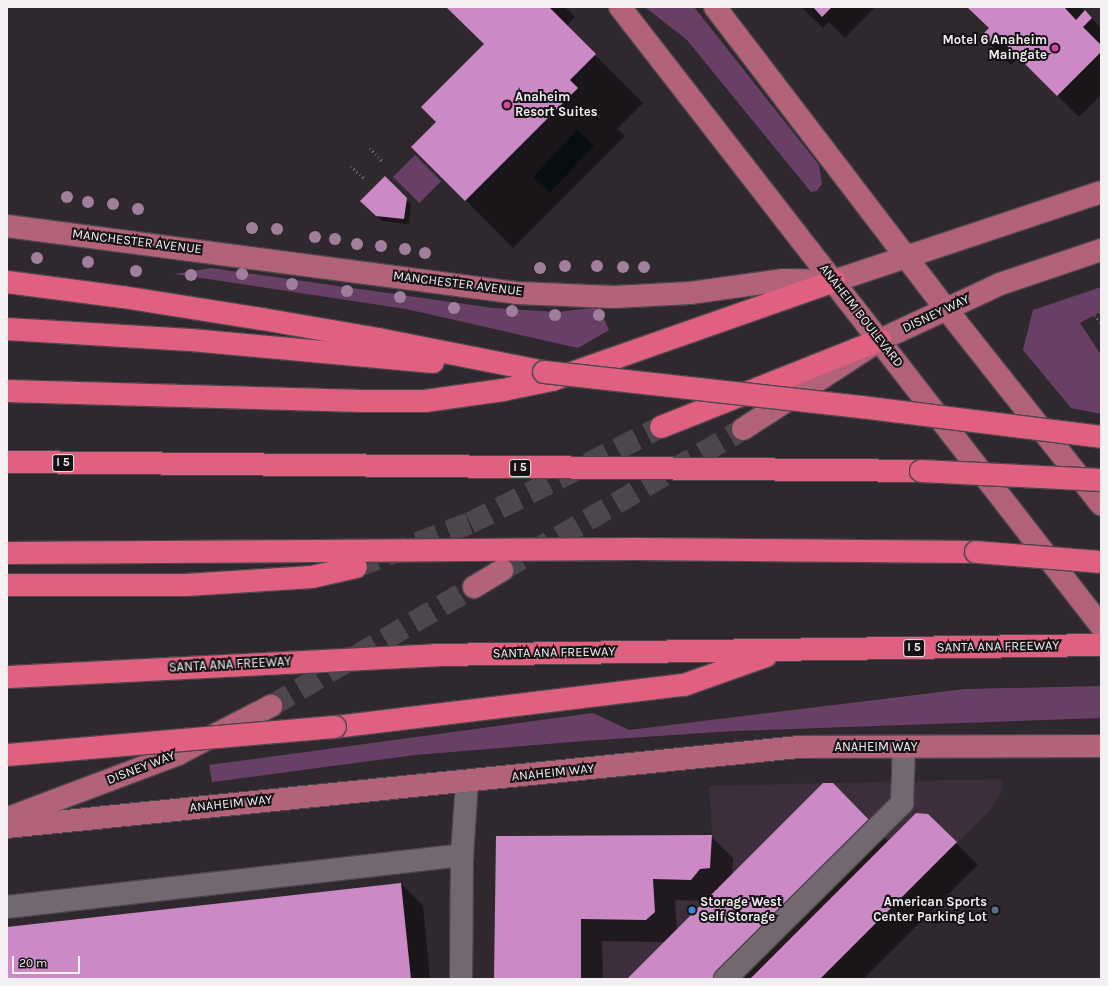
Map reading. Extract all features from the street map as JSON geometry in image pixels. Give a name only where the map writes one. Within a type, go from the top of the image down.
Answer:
[{"type":"highway","points":[[7,282],[123,297],[339,332],[544,372]]},
{"type":"highway","points":[[7,391],[362,401],[424,401],[503,390],[552,380],[834,282]]},
{"type":"highway","points":[[7,329],[191,340],[544,372],[861,407],[1101,437]]},
{"type":"highway","points":[[661,427],[880,340]]},
{"type":"highway","name":"I 5","points":[[7,462],[921,471],[1101,480]]},
{"type":"highway","points":[[7,553],[635,549],[976,552],[1101,562]]},
{"type":"highway","points":[[7,585],[186,585],[312,577],[356,568]]},
{"type":"highway","name":"SANTA ANA FREEWAY","points":[[7,677],[435,655],[1101,645]]},
{"type":"highway","points":[[7,755],[335,726],[684,685],[784,649]]},
{"type":"main road","name":"ANAHEIM BOULEVARD","points":[[620,7],[1101,626]]},
{"type":"main road","points":[[722,10],[947,310],[1101,504]]},
{"type":"main road","points":[[908,257],[1101,192]]},
{"type":"main road","name":"MANCHESTER AVENUE","points":[[7,226],[517,293],[614,297],[690,293],[784,280],[834,282],[908,257]]},
{"type":"main road","name":"DISNEY WAY","points":[[743,429],[880,340],[1000,284],[1101,250]]},
{"type":"main road","points":[[474,587],[502,570]]},
{"type":"main road","name":"DISNEY WAY","points":[[7,819],[178,754],[271,706]]},
{"type":"main road","name":"ANAHEIM WAY","points":[[7,826],[799,747],[1101,746]]},
{"type":"lane","points":[[725,979],[902,803],[904,746]]},
{"type":"lane","points":[[461,979],[462,855],[467,781]]},
{"type":"lane","points":[[7,907],[462,855]]},
{"type":"path","points":[[370,148],[383,162]]},
{"type":"path","points":[[351,166],[365,180]]},
{"type":"path","points":[[1095,316],[1101,324]]},
{"type":"shaded area","points":[[645,7],[694,7],[819,165],[822,184],[817,191],[811,192],[687,40]]},
{"type":"shaded area","points":[[577,130],[594,146],[550,192],[533,177]]},
{"type":"shaded area","points":[[415,155],[441,181],[419,203],[393,177]]},
{"type":"shaded area","points":[[211,268],[493,308],[558,312],[599,307],[609,330],[578,348],[406,309],[175,274]]},
{"type":"shaded area","points":[[1101,287],[1101,315],[1098,313],[1080,323],[1101,355],[1101,414],[1071,408],[1023,350],[1033,310]]},
{"type":"shaded area","points":[[1101,686],[1101,718],[733,731],[584,741],[415,755],[212,782],[209,765],[593,713],[629,730],[965,689]]},
{"type":"shaded area","name":"Storage West Self Storage","points":[[1000,779],[1003,785],[1002,791],[991,809],[820,979],[494,979],[496,836],[712,835],[709,786]]},
{"type":"building","name":"Anaheim Resort Suites","points":[[446,7],[549,7],[596,54],[570,80],[578,88],[465,201],[411,147],[436,122],[421,107],[484,44]]},
{"type":"building","points":[[813,7],[832,7],[822,17]]},
{"type":"building","name":"Motel 6 Anaheim Maingate","points":[[967,7],[1064,7],[1076,20],[1085,10],[1092,18],[1083,27],[1101,45],[1101,52],[1057,96],[997,36],[988,44],[981,36],[989,28]]},
{"type":"building","points":[[385,176],[407,198],[404,219],[376,216],[360,201]]},
{"type":"building","points":[[823,783],[833,783],[874,825],[718,979],[627,979]]},
{"type":"building","points":[[916,813],[928,814],[957,842],[820,979],[750,979]]},
{"type":"building","points":[[712,835],[710,868],[700,869],[691,880],[653,879],[655,912],[646,920],[581,919],[581,979],[494,979],[496,836]]},
{"type":"building","points":[[401,883],[411,979],[7,979],[7,927]]},
{"type":"tunnel","points":[[356,567],[470,523],[661,427]]},
{"type":"tunnel","points":[[502,570],[743,429]]},
{"type":"tunnel","points":[[271,706],[474,587]]},
{"type":"place","name":"Motel 6 Anaheim Maingate","points":[[1055,48]]},
{"type":"place","name":"Anaheim Resort Suites","points":[[507,105]]},
{"type":"place","name":"Storage West Self Storage","points":[[692,910]]},
{"type":"place","name":"American Sports Center Parking Lot","points":[[995,910]]}]
